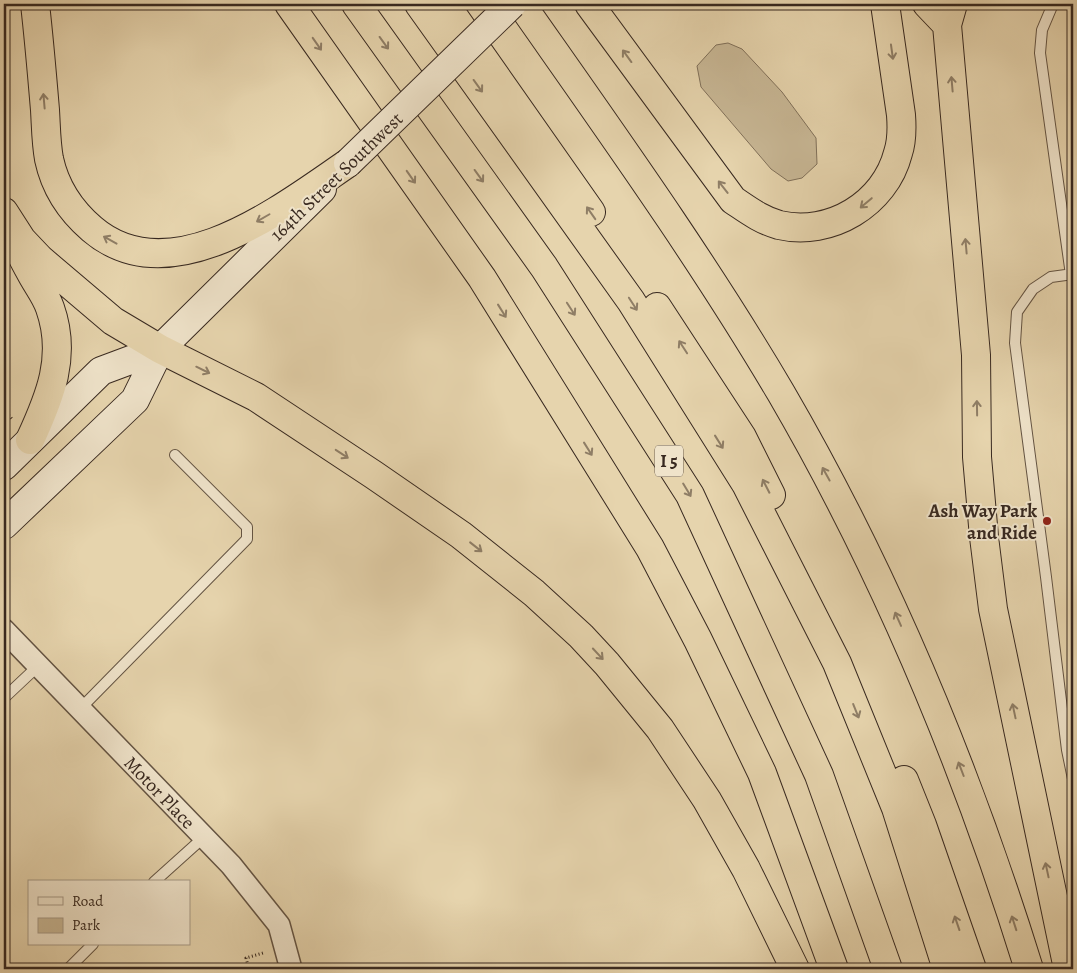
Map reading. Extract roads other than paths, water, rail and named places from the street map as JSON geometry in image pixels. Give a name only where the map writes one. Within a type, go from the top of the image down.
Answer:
[{"type":"highway","points":[[35,4],[50,159],[58,186],[68,204],[83,221],[95,232],[111,242],[139,252],[164,253],[205,246],[238,232],[280,208],[348,163]]},
{"type":"highway","points":[[289,4],[482,278],[650,548],[698,640],[762,773],[834,969]]},
{"type":"highway","name":"I 5","points":[[356,4],[544,267],[690,495],[820,775],[888,969]]},
{"type":"highway","points":[[419,4],[630,300],[746,484],[837,663],[896,808],[945,963]]},
{"type":"highway","points":[[445,4],[651,300],[742,437],[868,691],[922,825],[972,969]]},
{"type":"highway","points":[[521,4],[663,208],[723,299],[781,394],[835,491],[885,590],[960,768],[995,862],[1028,969]]},
{"type":"highway","points":[[589,4],[732,200],[758,218],[779,225],[796,227],[817,226],[841,219],[861,208],[886,181],[898,155],[902,134],[901,115],[885,4]]},
{"type":"highway","points":[[927,4],[950,14],[976,355],[978,457],[986,555],[993,609],[1068,969]]},
{"type":"highway","points":[[4,213],[22,240],[40,259],[113,322],[160,349],[256,397],[374,475],[461,535],[534,594],[581,636],[607,664],[660,729],[707,800],[746,869],[795,969]]},
{"type":"highway","points":[[4,213],[14,240],[50,307],[58,351],[57,369],[48,398],[30,440]]},
{"type":"main road","name":"164th Street Southwest","points":[[4,525],[135,400],[160,349],[512,4]]},
{"type":"main road","name":"164th Street Southwest","points":[[4,466],[101,371],[160,349]]},
{"type":"street","name":"Motor Place","points":[[4,630],[231,864],[279,925],[291,969]]},
{"type":"lane","points":[[1053,4],[1042,30],[1040,53],[1072,274],[1051,277],[1033,289],[1017,312],[1015,343],[1067,750],[1073,779]]},
{"type":"lane","points":[[80,709],[247,539],[247,527],[175,455]]},
{"type":"lane","points":[[4,698],[38,666]]},
{"type":"lane","points":[[156,880],[204,837]]},
{"type":"lane","points":[[68,969],[91,946]]},
{"type":"place","name":"Ash Way Park and Ride","points":[[1047,521]]}]
